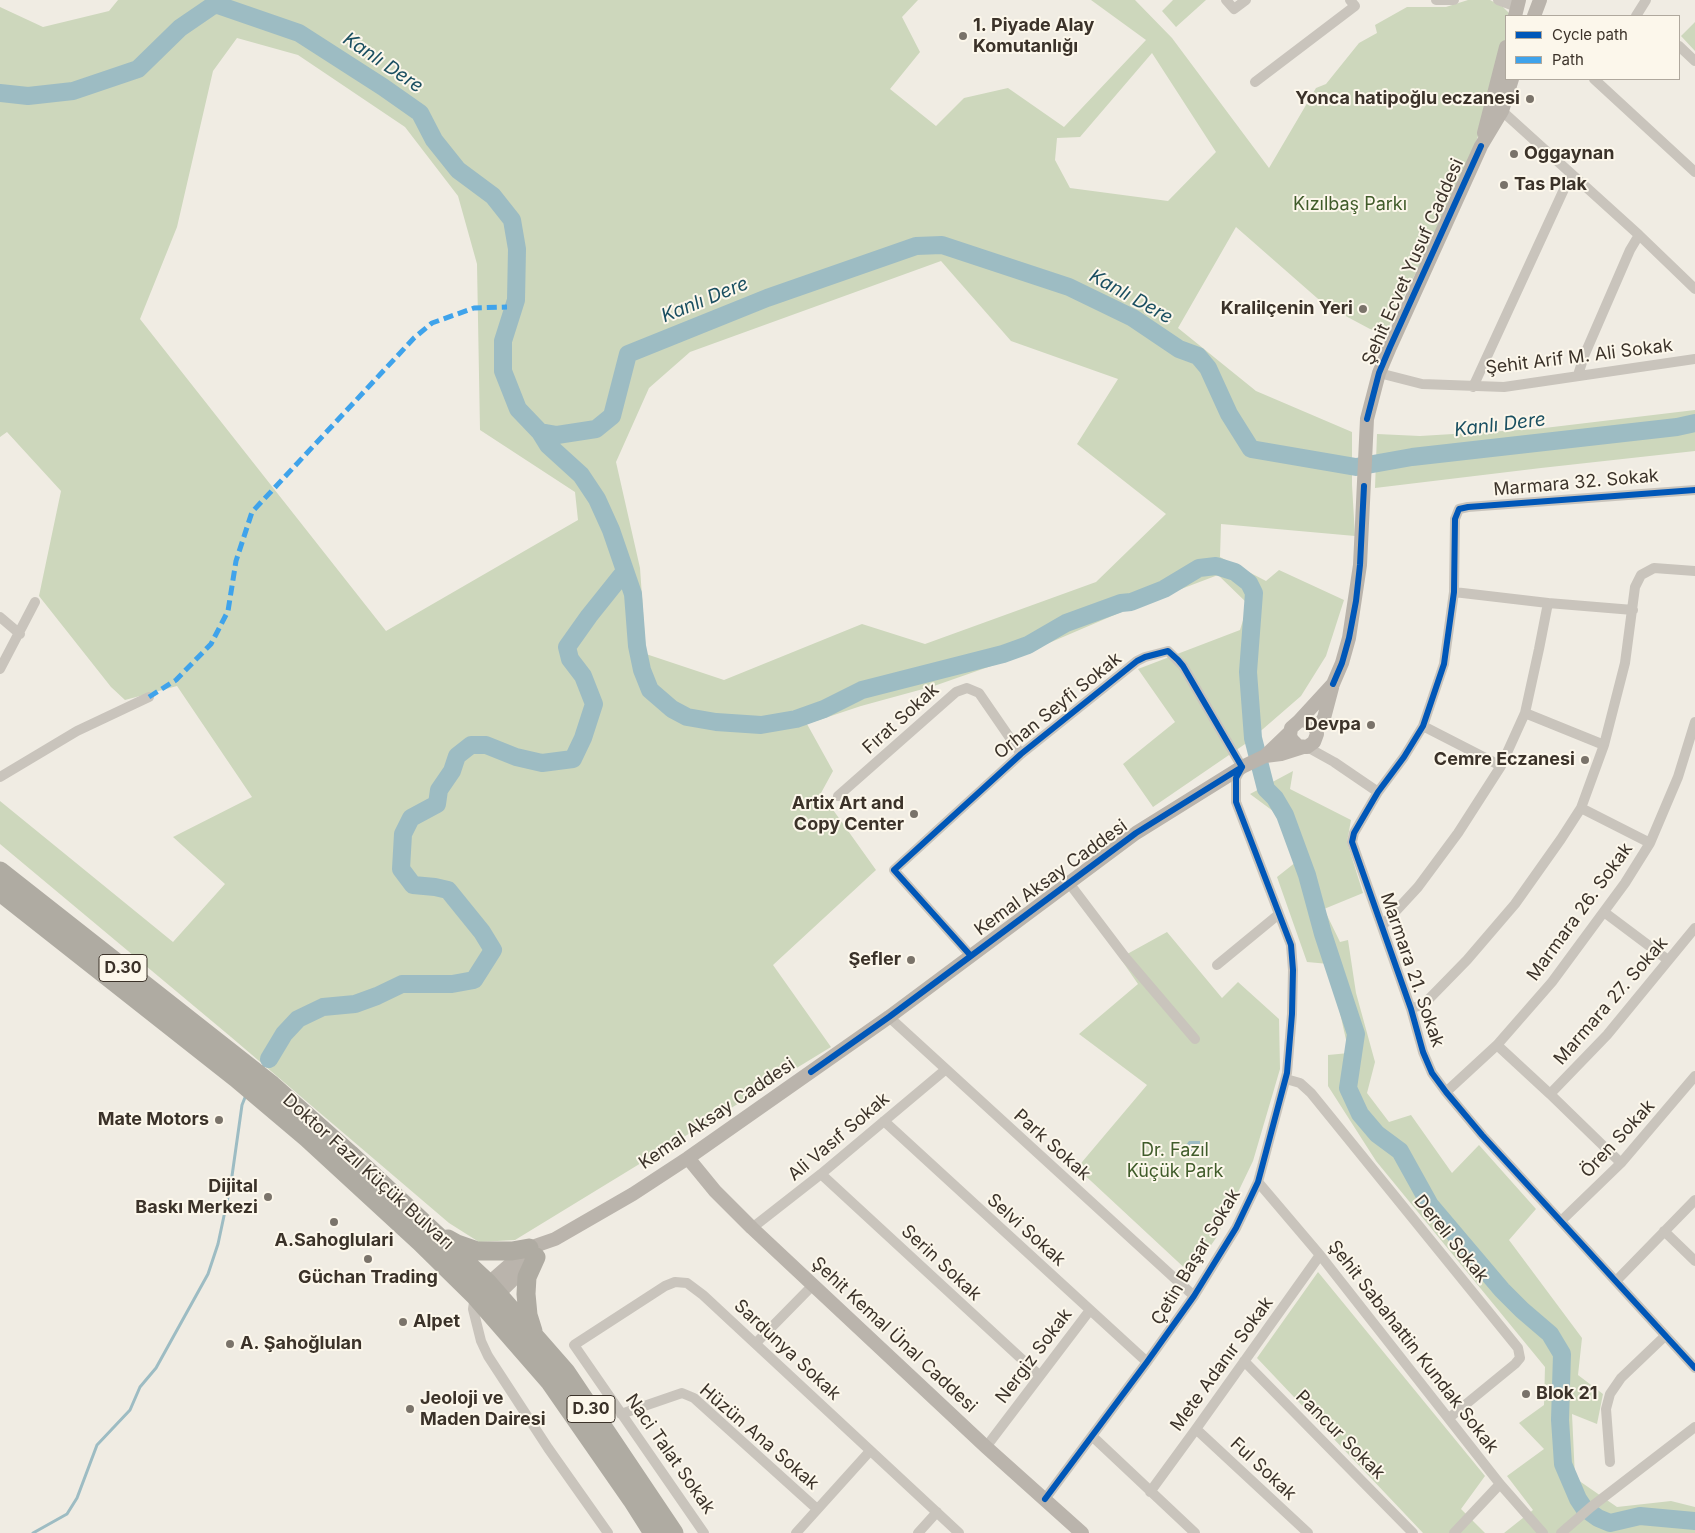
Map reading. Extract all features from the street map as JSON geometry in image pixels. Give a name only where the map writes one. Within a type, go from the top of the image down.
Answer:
[{"type":"highway","name":"Doktor Fazıl Küçük Bulvarı","points":[[0,871],[268,1093],[350,1154],[493,1288],[566,1372],[674,1533]]},
{"type":"highway","name":"Doktor Fazıl Küçük Bulvarı","points":[[0,892],[242,1071]]},
{"type":"highway","name":"Doktor Fazıl Küçük Bulvarı","points":[[268,1093],[307,1138],[420,1242],[480,1301],[550,1382],[653,1533]]},
{"type":"highway","points":[[432,1229],[457,1244],[476,1251],[532,1253],[526,1294],[528,1315],[534,1334]]},
{"type":"main road","name":"Şehit Ecvet Yusuf Caddesi","points":[[1481,146],[1505,51]]},
{"type":"main road","name":"Şehit Ecvet Yusuf Caddesi","points":[[1333,684],[1350,638],[1356,601],[1360,565],[1367,419],[1379,373],[1481,146],[1502,111],[1512,80]]},
{"type":"main road","name":"Kemal Aksay Caddesi","points":[[1265,756],[1333,684]]},
{"type":"main road","points":[[1317,732],[1312,723],[1303,720],[1294,726],[1292,740],[1298,746],[1305,747],[1314,742],[1324,718],[1333,684]]},
{"type":"main road","name":"Kemal Aksay Caddesi","points":[[480,1301],[532,1253],[633,1194],[688,1158],[889,1016],[1136,833],[1242,767],[1265,756],[1282,754],[1305,747]]},
{"type":"main road","name":"Şehit Kemal Ünal Caddesi","points":[[688,1158],[715,1191],[752,1228],[986,1447],[1082,1533]]},
{"type":"street","points":[[1226,0],[1234,9],[1246,0]]},
{"type":"street","points":[[1255,82],[1355,6],[1350,0]]},
{"type":"street","points":[[1436,0],[1454,0]]},
{"type":"street","points":[[1498,0],[1517,8]]},
{"type":"street","points":[[1641,14],[1646,0]]},
{"type":"street","points":[[1680,47],[1695,61]]},
{"type":"street","points":[[1598,80],[1695,172]]},
{"type":"street","points":[[1502,111],[1639,234],[1695,289]]},
{"type":"street","points":[[1473,387],[1571,174]]},
{"type":"street","points":[[1578,375],[1588,347],[1630,250],[1639,234]]},
{"type":"street","name":"Şehit Arif M. Ali Sokak","points":[[1379,373],[1422,384],[1504,387],[1695,359]]},
{"type":"street","name":"Marmara 32. Sokak","points":[[1459,509],[1695,490]]},
{"type":"street","name":"Marmara 21. Sokak","points":[[1459,509],[1454,519],[1454,592],[1444,664],[1423,726],[1404,757],[1378,792],[1354,833],[1352,842],[1411,1009],[1423,1052],[1429,1066],[1446,1092],[1482,1135],[1695,1368]]},
{"type":"street","points":[[1411,1009],[1425,1003],[1467,960],[1515,904],[1581,808],[1604,745],[1625,663],[1635,587],[1641,575],[1654,568],[1695,572]]},
{"type":"street","points":[[1454,592],[1548,603],[1633,610]]},
{"type":"street","points":[[0,669],[20,634],[35,602]]},
{"type":"street","points":[[1382,926],[1418,887],[1458,833],[1501,766],[1525,713],[1548,603]]},
{"type":"street","points":[[0,617],[20,634]]},
{"type":"street","name":"Orhan Seyfi Sokak","points":[[971,956],[894,870],[1021,754],[1138,661],[1145,657],[1168,651],[1183,666],[1242,767]]},
{"type":"street","name":"Fırat Sokak","points":[[838,796],[956,692],[967,688],[979,692],[1021,754]]},
{"type":"street","points":[[0,777],[77,731],[149,697]]},
{"type":"street","points":[[1525,713],[1604,745]]},
{"type":"street","name":"Marmara 26. Sokak","points":[[1446,1092],[1496,1045],[1552,982],[1625,883],[1650,843],[1693,737],[1695,722]]},
{"type":"street","points":[[1423,726],[1501,766]]},
{"type":"street","points":[[1317,732],[1323,747],[1334,762]]},
{"type":"street","points":[[1305,747],[1334,762],[1378,792]]},
{"type":"street","name":"Çetin Başar Sokak","points":[[1045,1499],[1148,1362],[1194,1296],[1236,1228],[1258,1182],[1286,1079],[1292,1014],[1293,970],[1290,945],[1280,914],[1236,802],[1236,778],[1242,767]]},
{"type":"street","points":[[1581,808],[1650,843]]},
{"type":"street","points":[[1069,883],[1124,957],[1195,1039]]},
{"type":"street","points":[[1604,912],[1668,960]]},
{"type":"street","points":[[1217,965],[1280,914]]},
{"type":"street","name":"Marmara 27. Sokak","points":[[1550,1094],[1608,1036],[1695,928]]},
{"type":"street","name":"Park Sokak","points":[[889,1016],[945,1070],[1194,1296]]},
{"type":"street","points":[[1496,1045],[1550,1094],[1621,1164]]},
{"type":"street","name":"Ali Vasıf Sokak","points":[[752,1228],[821,1174],[945,1070]]},
{"type":"street","name":"Ören Sokak","points":[[1561,1221],[1621,1164],[1695,1076]]},
{"type":"street","name":"Dereli Sokak","points":[[1286,1079],[1300,1083],[1312,1093],[1518,1348],[1520,1358],[1515,1364],[1449,1418]]},
{"type":"street","name":"Selvi Sokak","points":[[884,1121],[1148,1362]]},
{"type":"street","name":"Serin Sokak","points":[[821,1174],[1039,1375]]},
{"type":"street","name":"Şehit Sabahattin Kundak Sokak","points":[[1258,1182],[1320,1255],[1500,1484],[1543,1533]]},
{"type":"street","points":[[1616,1281],[1695,1200]]},
{"type":"street","points":[[1664,1231],[1695,1261]]},
{"type":"street","name":"Mete Adanır Sokak","points":[[1150,1492],[1320,1255]]},
{"type":"street","name":"Sardunya Sokak","points":[[574,1345],[666,1286],[675,1282],[687,1283],[756,1343],[959,1533]]},
{"type":"street","points":[[756,1343],[813,1286]]},
{"type":"street","points":[[480,1301],[472,1309],[481,1341],[488,1356],[548,1448],[608,1533]]},
{"type":"street","name":"Nergiz Sokak","points":[[986,1447],[1090,1310]]},
{"type":"street","points":[[1610,1462],[1606,1410],[1610,1394],[1621,1378],[1665,1336]]},
{"type":"street","name":"Naci Talat Sokak","points":[[574,1345],[704,1533]]},
{"type":"street","name":"Pancur Sokak","points":[[1244,1361],[1414,1533]]},
{"type":"street","name":"Hüzün Ana Sokak","points":[[621,1414],[682,1393],[694,1398],[817,1510]]},
{"type":"street","points":[[1561,1533],[1591,1507],[1695,1428]]},
{"type":"street","name":"Ful Sokak","points":[[1196,1429],[1308,1533]]},
{"type":"street","points":[[1092,1436],[1195,1533]]},
{"type":"street","points":[[796,1533],[870,1451]]},
{"type":"street","points":[[1454,1533],[1500,1484]]},
{"type":"street","points":[[918,1533],[937,1512]]},
{"type":"green space","name":"Kızılbaş Parkı","points":[[118,0],[918,0],[902,17],[920,52],[890,89],[936,126],[964,98],[1008,88],[1064,127],[1146,40],[1091,0],[1135,0],[1172,38],[1269,168],[1316,88],[1326,84],[1359,43],[1377,33],[1375,25],[1407,7],[1446,7],[1468,0],[1490,0],[1503,7],[1511,15],[1505,15],[1505,59],[1476,142],[1436,233],[1386,332],[1370,329],[1325,305],[1236,227],[1178,328],[1256,391],[1352,432],[1352,485],[1355,536],[1221,524],[1220,557],[1266,581],[1279,570],[1344,600],[1326,656],[1301,696],[1248,742],[1153,807],[1123,764],[1175,722],[1138,669],[1240,630],[1248,604],[1218,575],[1126,610],[1014,658],[934,686],[861,706],[807,724],[833,771],[821,793],[876,870],[773,965],[831,1047],[515,1240],[479,1242],[449,1223],[231,1037],[0,844],[0,801],[173,942],[225,884],[173,837],[252,797],[177,686],[125,700],[111,687],[39,596],[61,491],[7,432],[0,437],[0,7],[43,27],[109,11]],"holes":[[[237,38],[298,55],[405,127],[458,196],[477,264],[480,430],[575,492],[578,520],[386,631],[140,319],[177,227],[213,71]],[[1152,53],[1216,152],[1168,201],[1070,188],[1055,160],[1057,138],[1080,137]],[[941,261],[1011,341],[1118,379],[1077,444],[1166,514],[1096,582],[925,644],[862,624],[724,680],[646,654],[640,568],[616,462],[649,388],[690,352]]]},
{"type":"green space","points":[[1173,0],[1206,0],[1176,27],[1162,11]]},
{"type":"green space","points":[[1695,22],[1695,51],[1681,36]]},
{"type":"green space","points":[[1695,410],[1695,451],[1375,488],[1377,434],[1420,436],[1536,429]]},
{"type":"green space","points":[[1293,771],[1290,789],[1351,820],[1347,842],[1363,893],[1324,909],[1340,942],[1348,940],[1356,993],[1375,1062],[1367,1093],[1389,1122],[1411,1115],[1452,1173],[1479,1145],[1536,1209],[1509,1240],[1582,1338],[1578,1375],[1603,1394],[1597,1424],[1572,1414],[1575,1478],[1617,1507],[1671,1501],[1695,1507],[1695,1533],[1504,1533],[1533,1510],[1507,1476],[1544,1449],[1519,1423],[1544,1405],[1545,1367],[1376,1161],[1328,1086],[1328,1055],[1349,1053],[1329,964],[1307,962],[1277,877],[1296,862],[1277,814],[1250,794]]},
{"type":"green space","name":"Dr. Fazıl Küçük Park","points":[[1167,932],[1222,998],[1238,982],[1279,1019],[1280,1069],[1253,1161],[1216,1238],[1191,1274],[1077,1168],[1147,1085],[1079,1034],[1138,984],[1120,958]]},
{"type":"green space","points":[[1318,1272],[1485,1476],[1461,1509],[1485,1533],[1423,1533],[1257,1358]]},
{"type":"water","points":[[1189,1141],[1200,1141],[1200,1148],[1190,1152],[1183,1149]]},
{"type":"waterway","name":"Kanlı Dere","points":[[0,93],[28,96],[73,91],[138,69],[180,28],[215,4],[299,33],[420,113],[434,140],[458,170],[493,196],[512,220],[517,249],[516,300],[503,341],[503,371],[518,409],[540,432],[557,435],[596,429],[612,416],[628,354],[767,298],[916,246],[942,245],[1069,287],[1133,318],[1179,349],[1198,356],[1208,368],[1229,414],[1251,449],[1356,467],[1412,457],[1677,427],[1695,423]]},
{"type":"waterway","points":[[540,432],[548,445],[581,475],[597,499],[611,530],[633,594],[637,646],[642,670],[650,690],[672,709],[687,717],[716,722],[761,725],[796,719],[824,709],[862,690],[1003,654],[1028,645],[1066,623],[1164,589],[1199,568],[1216,566],[1235,572],[1249,583],[1254,593],[1248,672],[1253,738],[1266,789],[1275,798],[1285,815],[1307,875],[1323,934],[1356,1034],[1348,1088],[1360,1114],[1377,1134],[1400,1151],[1430,1205],[1502,1290],[1550,1334],[1562,1354],[1560,1420],[1563,1464],[1578,1499],[1584,1508],[1598,1518],[1610,1523],[1640,1516],[1695,1521]]},
{"type":"waterway","points":[[269,1059],[284,1034],[298,1019],[323,1007],[355,1004],[402,984],[452,984],[474,980],[493,950],[482,932],[448,890],[413,885],[401,869],[403,834],[411,818],[437,804],[439,790],[452,771],[457,756],[471,745],[486,745],[516,757],[542,763],[573,759],[583,738],[594,704],[583,676],[570,659],[567,647],[625,571]]},
{"type":"waterway","points":[[262,1068],[269,1059]]},
{"type":"waterway","points":[[33,1533],[67,1514],[77,1498],[97,1445],[130,1410],[140,1387],[156,1368],[208,1274],[218,1244],[231,1183],[242,1105],[246,1095]]},
{"type":"marked path","points":[[149,697],[176,680],[211,644],[228,611],[236,561],[252,512],[414,338],[432,323],[474,308],[507,307]]},
{"type":"cycle path","points":[[1367,419],[1379,373],[1481,146]]},
{"type":"cycle path","points":[[1333,684],[1342,663],[1349,638],[1356,601],[1364,486]]},
{"type":"cycle path","points":[[1695,490],[1459,509],[1455,519],[1454,592],[1444,664],[1423,726],[1404,757],[1378,792],[1354,833],[1352,842],[1411,1009],[1423,1052],[1432,1073],[1482,1135],[1695,1368]]},
{"type":"cycle path","points":[[971,956],[894,870],[1021,754],[1137,661],[1168,651],[1178,660],[1242,767]]},
{"type":"cycle path","points":[[811,1072],[889,1017],[1136,833],[1242,767]]},
{"type":"cycle path","points":[[1045,1499],[1194,1296],[1236,1228],[1258,1182],[1287,1073],[1292,1014],[1293,970],[1291,945],[1236,802],[1236,778],[1242,767]]},
{"type":"place","name":"1. Piyade Alay Komutanlığı","points":[[963,36]]},
{"type":"place","name":"Yonca hatipoğlu eczanesi","points":[[1530,99]]},
{"type":"place","name":"Oggaynan","points":[[1514,154]]},
{"type":"place","name":"Tas Plak","points":[[1504,185]]},
{"type":"place","name":"Kralilçenin Yeri","points":[[1363,309]]},
{"type":"place","name":"Devpa","points":[[1371,725]]},
{"type":"place","name":"Cemre Eczanesi","points":[[1585,760]]},
{"type":"place","name":"Artix Art and Copy Center","points":[[914,814]]},
{"type":"place","name":"Şefler","points":[[911,960]]},
{"type":"place","name":"Mate Motors","points":[[219,1120]]},
{"type":"place","name":"Dijital Baskı Merkezi","points":[[268,1197]]},
{"type":"place","name":"A.Sahoglulari","points":[[334,1222]]},
{"type":"place","name":"Güchan Trading","points":[[368,1259]]},
{"type":"place","name":"Alpet","points":[[403,1322]]},
{"type":"place","name":"A. Şahoğlulan","points":[[230,1344]]},
{"type":"place","name":"Blok 21","points":[[1526,1394]]},
{"type":"place","name":"Jeoloji ve Maden Dairesi","points":[[410,1409]]}]
